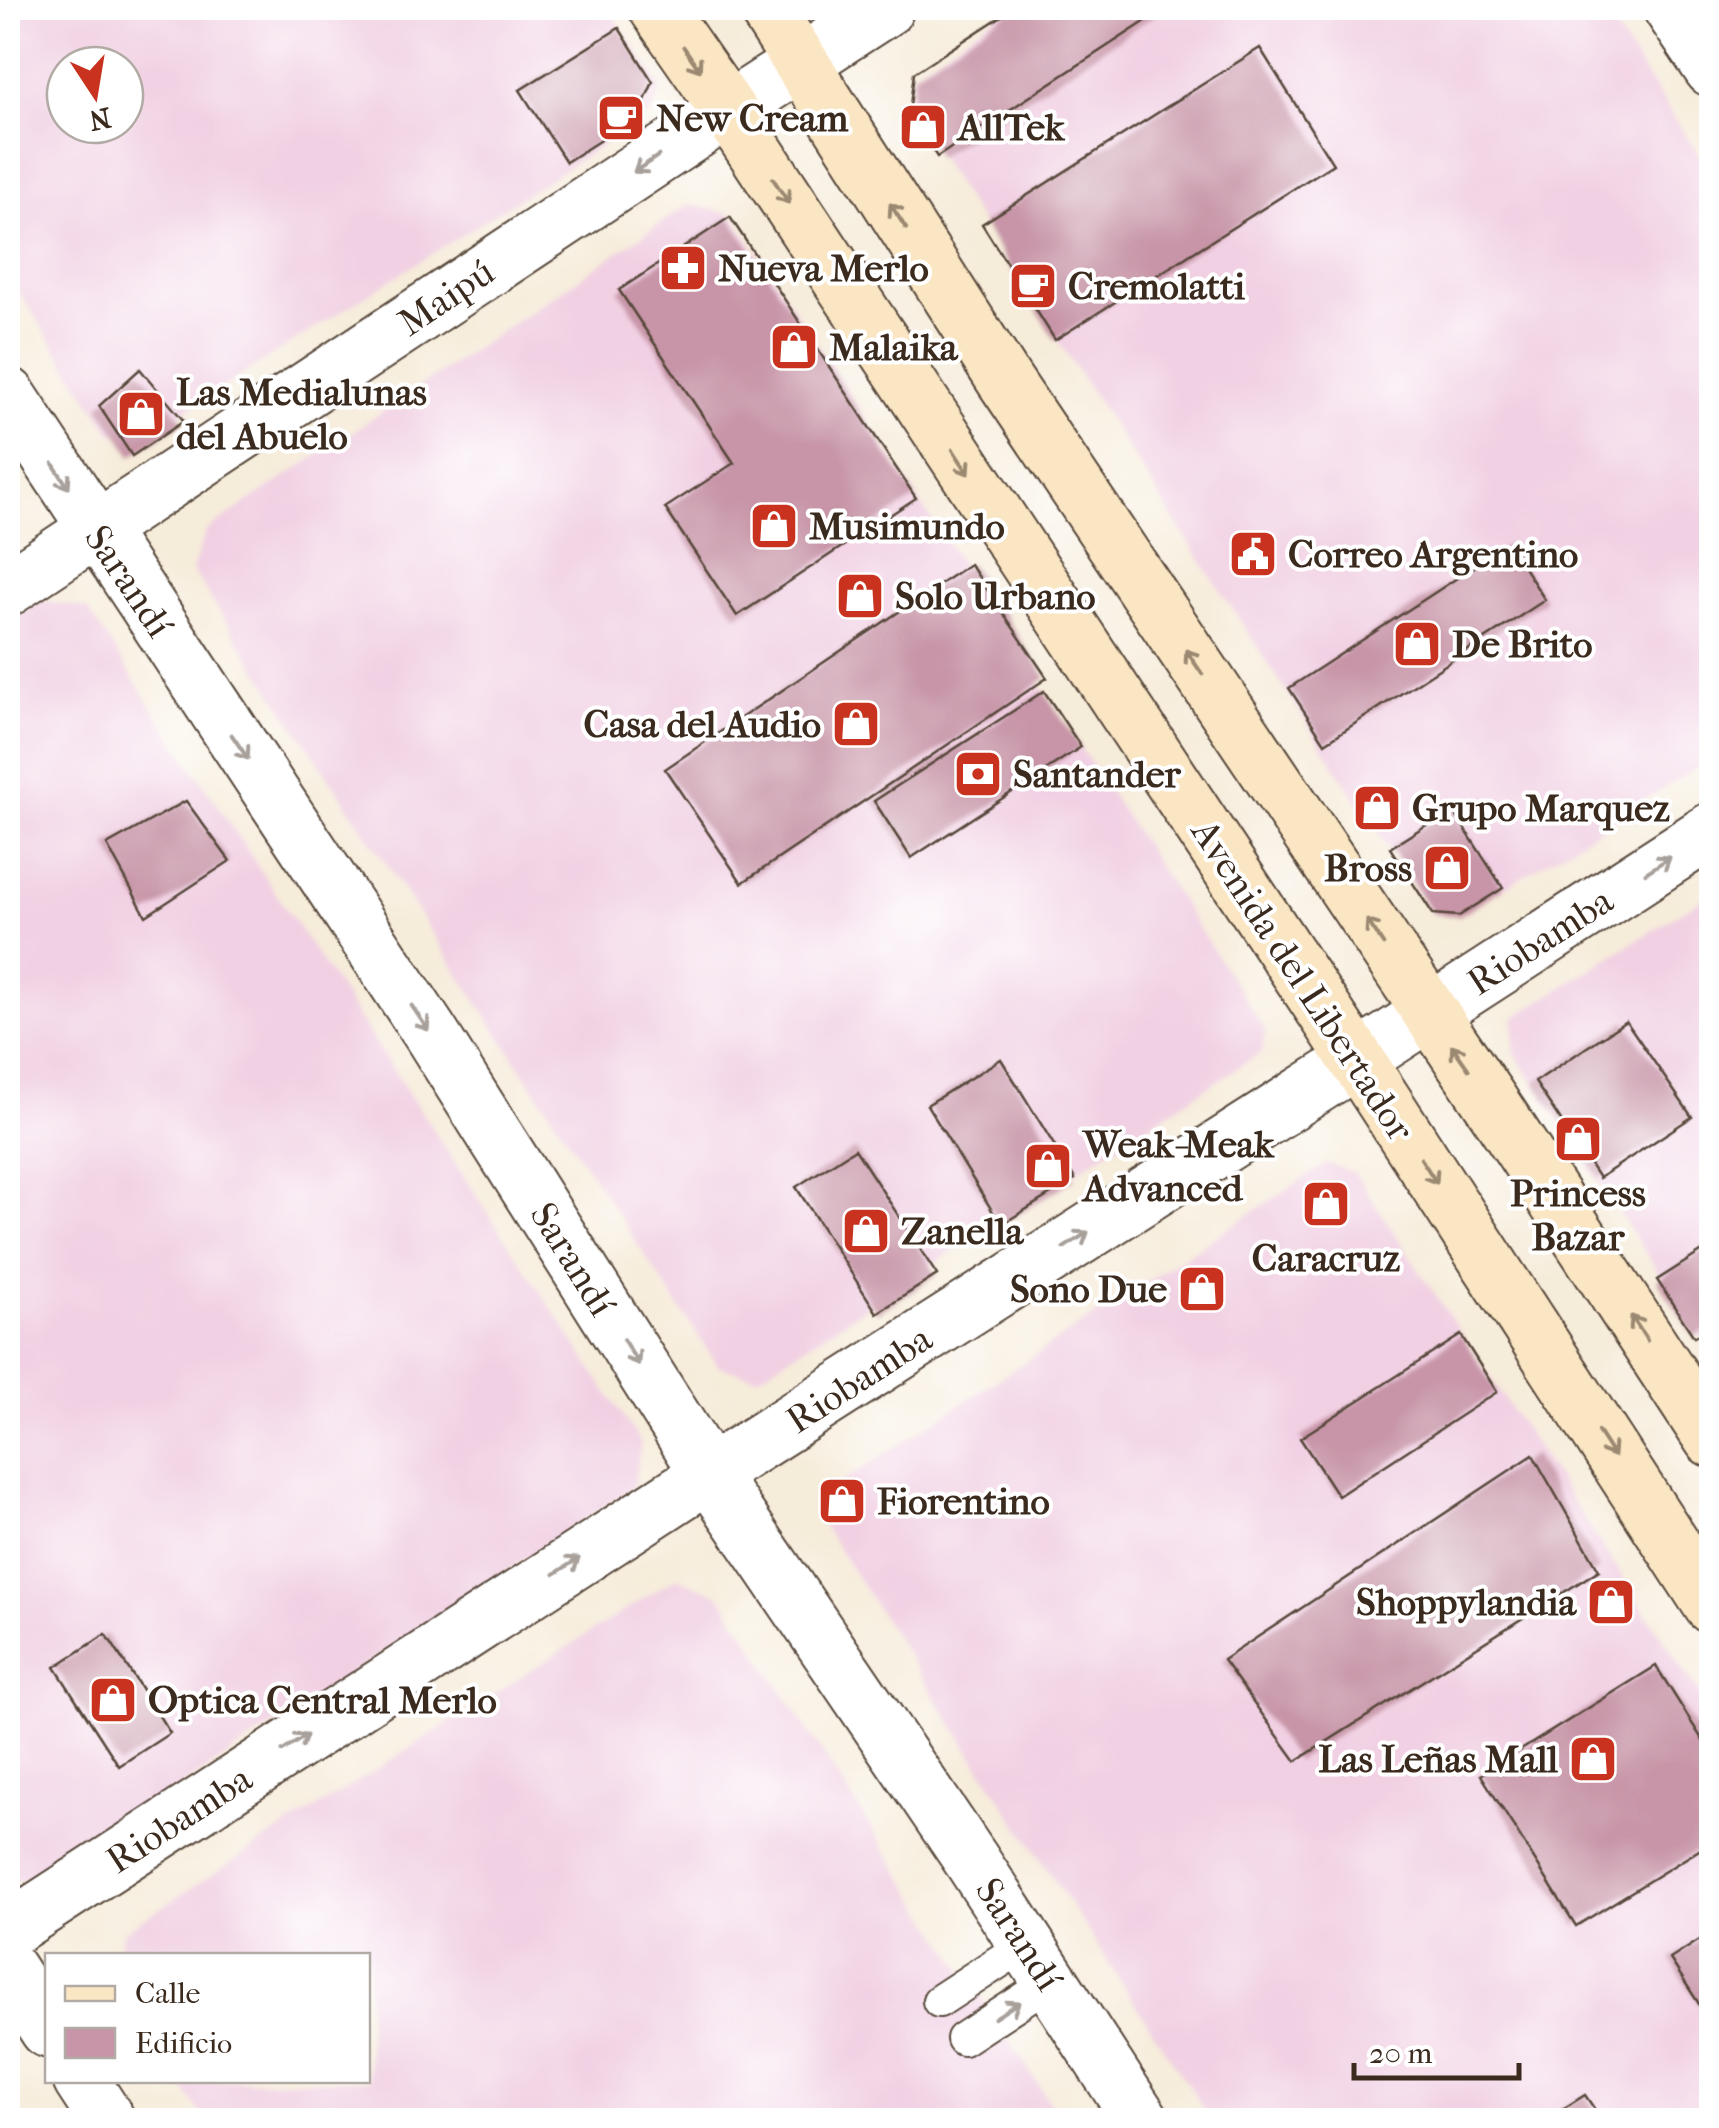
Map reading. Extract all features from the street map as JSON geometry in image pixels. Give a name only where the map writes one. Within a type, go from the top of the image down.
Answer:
[{"type":"main road","name":"Avenida del Libertador","points":[[657,8],[1357,1060],[1712,1606]]},
{"type":"main road","points":[[766,8],[1005,381],[1502,1119],[1712,1439]]},
{"type":"street","name":"Maipú","points":[[8,588],[886,8]]},
{"type":"street","points":[[1671,8],[1712,69]]},
{"type":"street","name":"Sarandí","points":[[8,395],[431,1034],[709,1474],[1141,2120]]},
{"type":"street","name":"Riobamba","points":[[8,1930],[1712,830]]},
{"type":"street","points":[[8,1969],[45,2025]]},
{"type":"street","points":[[82,2083],[107,2120]]},
{"type":"lane","points":[[939,2001],[1038,1963]]},
{"type":"lane","points":[[963,2039],[1038,1963]]},
{"type":"shaded area","points":[[8,8],[608,8],[662,88],[651,114],[146,436],[112,434],[8,275]]},
{"type":"shaded area","points":[[1008,8],[1601,8],[1711,173],[1711,759],[1459,916],[1430,912],[906,108],[913,72]]},
{"type":"shaded area","points":[[689,204],[732,214],[1265,1030],[1262,1052],[757,1377],[718,1366],[192,570],[206,531]]},
{"type":"shaded area","points":[[8,483],[21,503],[8,549]]},
{"type":"shaded area","points":[[41,600],[87,609],[641,1443],[633,1487],[34,1884],[8,1878],[8,622]]},
{"type":"shaded area","points":[[1711,893],[1711,1353],[1514,1052],[1514,1018]]},
{"type":"shaded area","points":[[1326,1164],[1354,1172],[1711,1711],[1711,2116],[1704,2120],[1211,2120],[821,1523],[833,1488]]},
{"type":"shaded area","points":[[677,1577],[720,1595],[1061,2120],[204,2120],[181,2083],[370,2083],[370,1953],[118,1953],[123,1932]]},
{"type":"building","points":[[1014,8],[1166,8],[937,157],[909,114],[914,73]]},
{"type":"building","points":[[619,28],[653,82],[638,116],[566,162],[520,90]]},
{"type":"building","points":[[1260,48],[1333,164],[1055,340],[982,224]]},
{"type":"building","points":[[730,217],[916,498],[737,616],[665,508],[734,463],[619,290]]},
{"type":"building","name":"Las Medialunas del Abuelo","points":[[140,369],[184,421],[132,456],[99,406]]},
{"type":"building","name":"De Brito","points":[[1509,544],[1545,600],[1325,743],[1289,688]]},
{"type":"building","name":"Casa del Audio","points":[[970,564],[1047,678],[742,883],[665,769]]},
{"type":"building","name":"Santander","points":[[1044,691],[1081,747],[911,858],[874,801]]},
{"type":"building","points":[[186,801],[230,861],[146,916],[107,845]]},
{"type":"building","name":"Bross","points":[[1452,809],[1503,888],[1459,916],[1433,914],[1390,848]]},
{"type":"building","points":[[1626,1021],[1692,1117],[1599,1178],[1535,1082]]},
{"type":"building","points":[[1001,1059],[1075,1179],[1001,1225],[927,1105]]},
{"type":"building","name":"Zanella","points":[[855,1149],[937,1275],[877,1313],[796,1187]]},
{"type":"building","points":[[1712,1245],[1712,1326],[1694,1337],[1657,1280]]},
{"type":"building","points":[[1461,1335],[1497,1392],[1338,1496],[1300,1438]]},
{"type":"building","points":[[1533,1455],[1599,1570],[1296,1761],[1223,1660]]},
{"type":"building","name":"Optica Central Merlo","points":[[106,1634],[170,1733],[119,1766],[55,1667]]},
{"type":"building","points":[[1656,1666],[1712,1755],[1712,1842],[1576,1926],[1481,1775]]},
{"type":"building","points":[[1712,1932],[1712,2024],[1670,1959]]},
{"type":"building","points":[[1585,2095],[1602,2120],[1545,2120]]},
{"type":"building","points":[[8,2102],[17,2118],[13,2120],[8,2120]]},
{"type":"place","name":"New Cream","points":[[621,118]]},
{"type":"place","name":"AllTek","points":[[923,127]]},
{"type":"place","name":"Nueva Merlo","points":[[683,268]]},
{"type":"place","name":"Cremolatti","points":[[1033,286]]},
{"type":"place","name":"Malaika","points":[[794,347]]},
{"type":"place","name":"Las Medialunas del Abuelo","points":[[141,414]]},
{"type":"place","name":"Musimundo","points":[[774,526]]},
{"type":"place","name":"Correo Argentino","points":[[1253,554]]},
{"type":"place","name":"Solo Urbano","points":[[860,596]]},
{"type":"place","name":"De Brito","points":[[1417,644]]},
{"type":"place","name":"Casa del Audio","points":[[856,724]]},
{"type":"place","name":"Santander","points":[[978,774]]},
{"type":"place","name":"Grupo Marquez","points":[[1377,808]]},
{"type":"place","name":"Bross","points":[[1447,868]]},
{"type":"place","name":"Princess Bazar","points":[[1578,1139]]},
{"type":"place","name":"Weak-Meak Advanced","points":[[1048,1166]]},
{"type":"place","name":"Caracruz","points":[[1326,1204]]},
{"type":"place","name":"Zanella","points":[[866,1231]]},
{"type":"place","name":"Sono Due","points":[[1202,1289]]},
{"type":"place","name":"Fiorentino","points":[[842,1501]]},
{"type":"place","name":"Shoppylandia","points":[[1611,1602]]},
{"type":"place","name":"Optica Central Merlo","points":[[113,1700]]},
{"type":"place","name":"Las Leñas Mall","points":[[1593,1759]]}]
